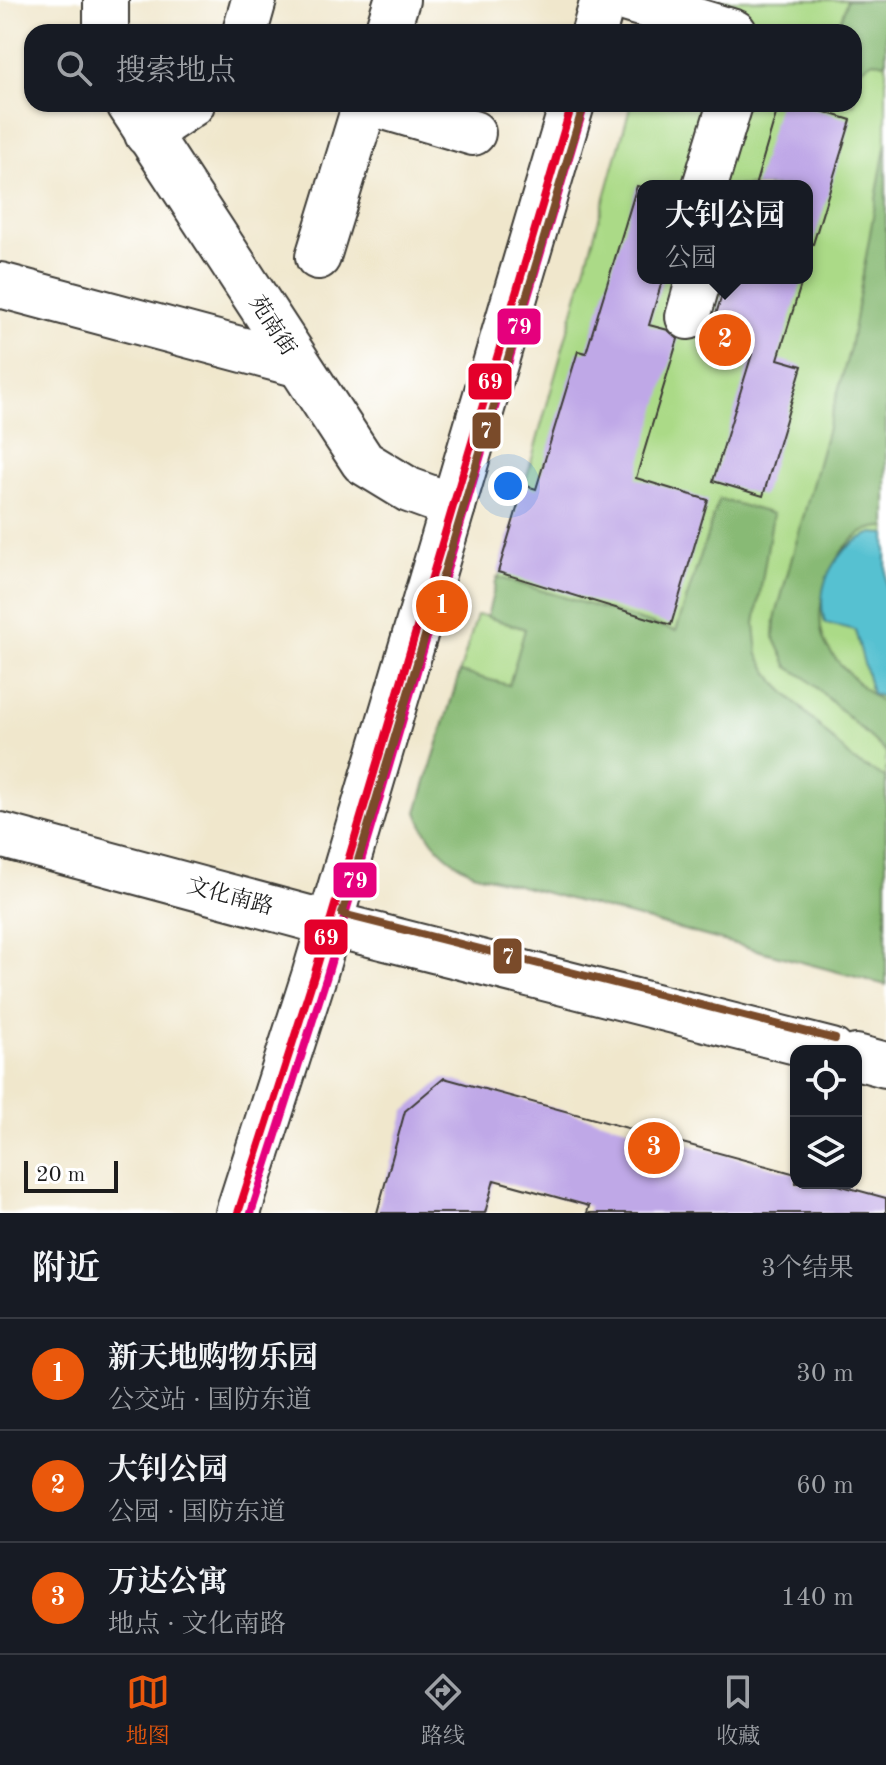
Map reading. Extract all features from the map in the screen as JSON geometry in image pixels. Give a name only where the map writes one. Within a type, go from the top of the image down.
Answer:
[{"type":"street","points":[[106,0],[106,24]]},
{"type":"street","points":[[247,24],[254,0]]},
{"type":"street","points":[[390,24],[397,0]]},
{"type":"street","points":[[596,24],[603,0]]},
{"type":"street","points":[[627,0],[707,24]]},
{"type":"street","points":[[138,119],[163,112]]},
{"type":"street","points":[[318,257],[363,112]]},
{"type":"street","points":[[401,112],[473,133]]},
{"type":"street","points":[[238,1213],[570,112]]},
{"type":"street","points":[[707,180],[728,112]]},
{"type":"street","name":"苑南街","points":[[138,119],[363,462],[409,490],[453,506]]},
{"type":"street","points":[[0,285],[296,364]]},
{"type":"street","name":"文化南路","points":[[0,835],[327,923],[808,1045]]},
{"type":"street","points":[[862,1059],[886,1065]]},
{"type":"green space","points":[[660,0],[886,0],[886,985],[473,873],[439,848],[426,832],[417,812],[477,615],[488,616],[629,112],[862,112],[862,24],[653,24]]},
{"type":"green space","points":[[847,0],[886,0],[886,63],[873,61],[862,68],[862,24],[840,24]]},
{"type":"green space","points":[[886,142],[886,527],[870,530],[855,538],[843,551],[826,585],[820,621],[826,645],[833,654],[860,684],[886,704],[886,752],[806,678],[788,667],[774,637],[775,619],[850,348]]},
{"type":"green space","points":[[719,499],[773,514],[755,624],[758,655],[775,682],[854,761],[886,778],[886,985],[473,873],[439,848],[426,832],[417,812],[460,672],[509,685],[525,629],[487,617],[497,577],[676,631]]},
{"type":"water","points":[[873,533],[886,534],[886,698],[872,694],[855,630],[825,623],[822,609],[826,581],[839,557],[848,547]]},
{"type":"building","points":[[777,112],[825,112],[851,120],[813,244],[813,180],[757,180]]},
{"type":"building","points":[[637,186],[637,284],[661,284],[649,325],[668,330],[678,339],[636,478],[708,500],[671,625],[498,572],[524,485],[536,489],[578,351],[586,353]]},
{"type":"building","points":[[725,284],[801,284],[778,359],[802,366],[763,496],[713,481],[752,354],[708,341]]},
{"type":"building","points":[[444,1078],[790,1172],[790,1189],[853,1189],[886,1198],[886,1213],[587,1213],[589,1206],[494,1180],[485,1213],[377,1213],[405,1111]]},
{"type":"transit line","name":"69","points":[[238,1213],[314,976],[570,112]]},
{"type":"transit line","name":"7","points":[[582,112],[342,914],[835,1039]]},
{"type":"transit line","name":"79","points":[[251,1213],[326,979],[583,112]]},
{"type":"place","name":"大钊公园","points":[[725,340]]},
{"type":"place","name":"新天地购物乐园","points":[[442,606]]},
{"type":"place","name":"万达公寓","points":[[654,1148]]}]
